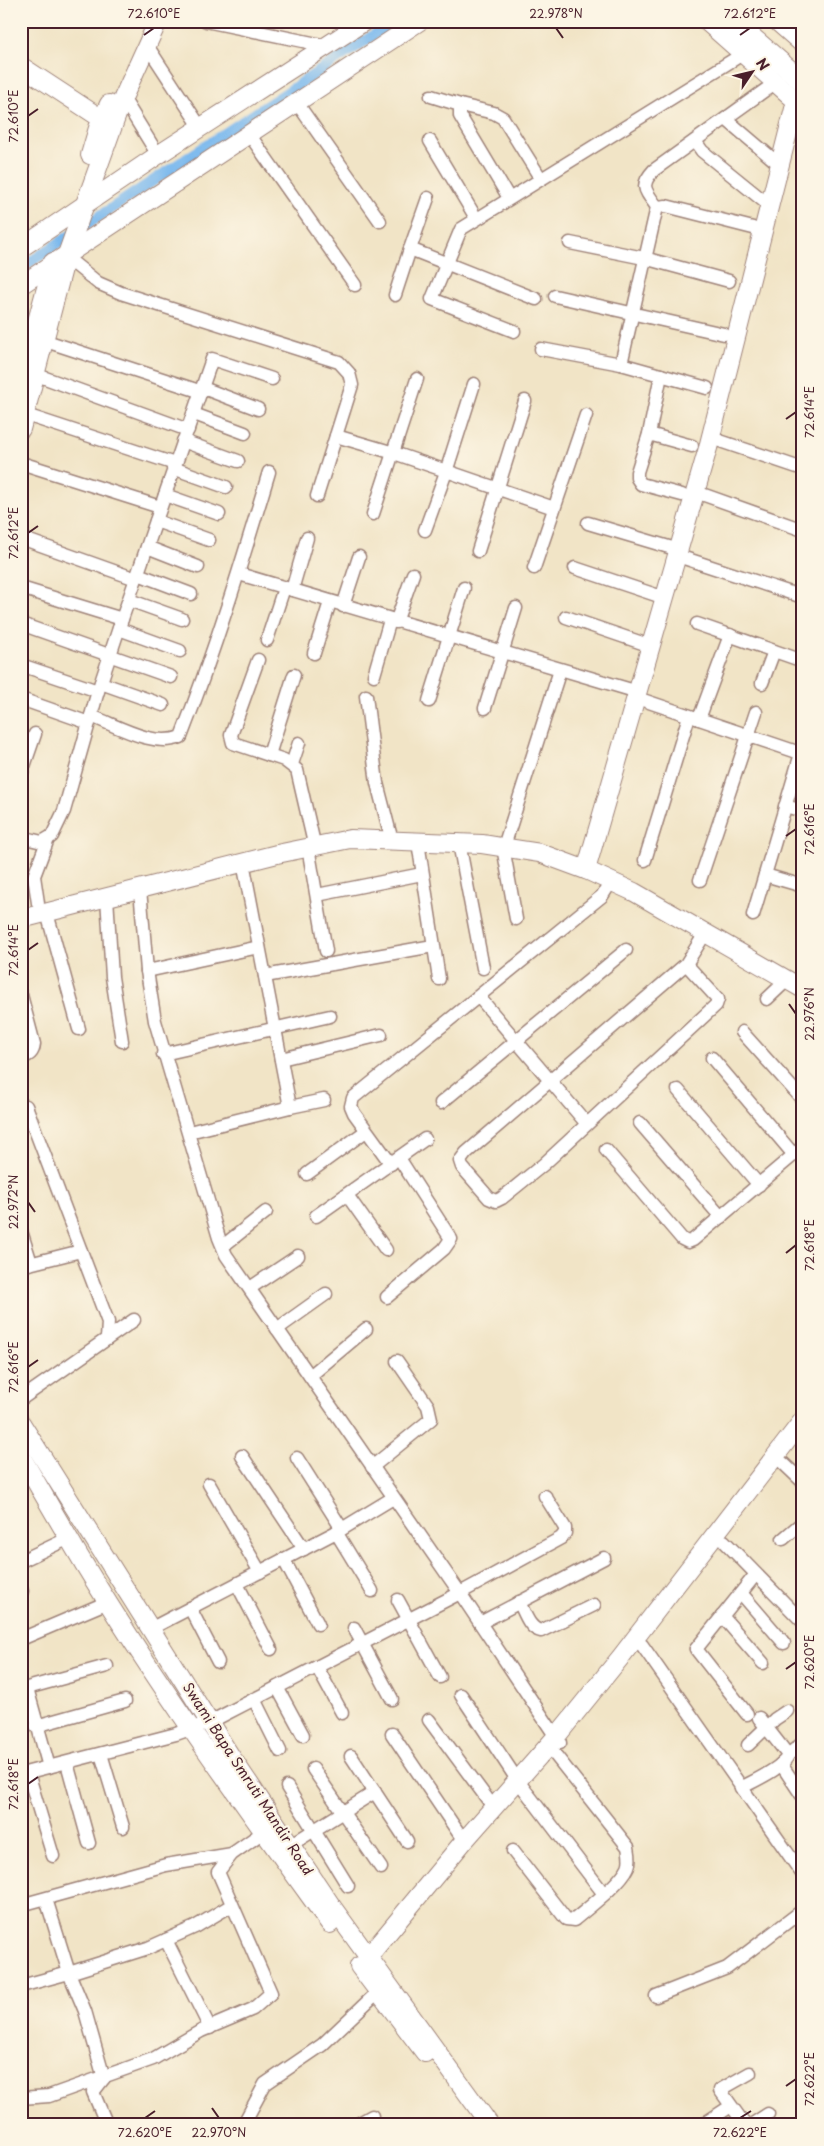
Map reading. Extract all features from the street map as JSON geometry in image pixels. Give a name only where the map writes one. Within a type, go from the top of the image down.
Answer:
[{"type":"main road","points":[[733,21],[803,82]]},
{"type":"main road","points":[[778,21],[803,43]]},
{"type":"street","points":[[29,377],[46,341],[77,211],[105,127],[145,21]]},
{"type":"street","points":[[105,127],[123,98],[158,21]]},
{"type":"street","points":[[206,21],[327,46]]},
{"type":"street","points":[[21,285],[51,267],[420,21]]},
{"type":"street","points":[[588,867],[678,553],[689,493],[711,438],[799,104],[741,55],[706,21]]},
{"type":"street","points":[[21,248],[158,155],[327,46],[357,22]]},
{"type":"street","points":[[146,44],[201,128]]},
{"type":"street","points":[[514,331],[432,299],[461,229],[741,55]]},
{"type":"street","points":[[21,66],[105,127]]},
{"type":"street","points":[[21,77],[105,127]]},
{"type":"street","points":[[621,364],[631,312],[657,207],[645,190],[646,178],[654,170],[776,84]]},
{"type":"street","points":[[431,96],[494,113],[503,118],[541,179]]},
{"type":"street","points":[[123,98],[158,155]]},
{"type":"street","points":[[297,102],[380,221]]},
{"type":"street","points":[[460,104],[460,116],[509,198]]},
{"type":"street","points":[[727,120],[774,160]]},
{"type":"street","points":[[249,134],[355,285]]},
{"type":"street","points":[[430,141],[476,218]]},
{"type":"street","points":[[695,141],[702,151],[765,202]]},
{"type":"street","points":[[395,295],[428,198]]},
{"type":"street","points":[[657,207],[666,206],[753,228]]},
{"type":"street","points":[[77,211],[51,267],[29,377],[23,422],[174,466],[226,486]]},
{"type":"street","points":[[570,243],[644,258],[729,281]]},
{"type":"street","points":[[410,249],[536,299]]},
{"type":"street","points":[[66,257],[98,283],[121,293],[339,362],[349,373],[352,385],[317,496]]},
{"type":"street","points":[[555,296],[724,334]]},
{"type":"street","points":[[46,341],[258,409]]},
{"type":"street","points":[[541,349],[621,364],[707,388]]},
{"type":"street","points":[[21,837],[42,842],[48,839],[52,836],[64,811],[100,687],[212,359],[272,379]]},
{"type":"street","points":[[661,375],[649,434],[637,472],[637,478],[641,484],[689,493],[803,530]]},
{"type":"street","points":[[29,377],[185,435],[238,461]]},
{"type":"street","points":[[373,514],[417,379]]},
{"type":"street","points":[[425,530],[474,384]]},
{"type":"street","points":[[478,551],[525,401]]},
{"type":"street","points":[[194,414],[245,433]]},
{"type":"street","points":[[534,568],[586,414]]},
{"type":"street","points":[[649,434],[692,446]]},
{"type":"street","points":[[336,436],[394,453],[554,508]]},
{"type":"street","points":[[711,438],[803,470]]},
{"type":"street","points":[[21,464],[160,507]]},
{"type":"street","points":[[21,699],[152,739],[169,742],[181,737],[203,681],[239,574],[269,472]]},
{"type":"street","points":[[165,495],[219,514]]},
{"type":"street","points":[[156,521],[209,540]]},
{"type":"street","points":[[588,523],[803,597]]},
{"type":"street","points":[[21,538],[192,594]]},
{"type":"street","points":[[268,640],[307,538]]},
{"type":"street","points":[[147,547],[198,567]]},
{"type":"street","points":[[343,606],[360,557]]},
{"type":"street","points":[[575,568],[665,598]]},
{"type":"street","points":[[239,574],[560,670],[637,695],[694,718],[802,751],[753,915]]},
{"type":"street","points":[[374,675],[393,621],[413,574]]},
{"type":"street","points":[[21,588],[121,624],[180,652]]},
{"type":"street","points":[[429,701],[464,588]]},
{"type":"street","points":[[129,600],[182,619]]},
{"type":"street","points":[[314,653],[330,602]]},
{"type":"street","points":[[485,708],[516,608]]},
{"type":"street","points":[[566,617],[651,646]]},
{"type":"street","points":[[21,624],[171,677]]},
{"type":"street","points":[[697,624],[803,661]]},
{"type":"street","points":[[645,860],[694,718],[730,636]]},
{"type":"street","points":[[762,683],[774,651]]},
{"type":"street","points":[[258,660],[231,735],[233,743],[292,764],[297,770],[326,950]]},
{"type":"street","points":[[21,665],[163,705]]},
{"type":"street","points":[[516,919],[504,844],[560,670]]},
{"type":"street","points":[[269,755],[294,676]]},
{"type":"street","points":[[366,696],[377,783],[390,837]]},
{"type":"street","points":[[700,880],[756,712]]},
{"type":"street","points":[[21,775],[35,734]]},
{"type":"street","points":[[292,764],[299,743]]},
{"type":"street","points":[[785,806],[803,811]]},
{"type":"street","points":[[21,919],[35,907],[310,843],[350,839],[461,834],[540,853],[588,867],[636,885],[706,932],[737,946]]},
{"type":"street","points":[[390,837],[418,842],[504,844]]},
{"type":"street","points":[[48,839],[34,876],[35,907],[79,1029]]},
{"type":"street","points":[[418,842],[439,979]]},
{"type":"street","points":[[35,907],[107,897],[310,843]]},
{"type":"street","points":[[459,843],[483,968]]},
{"type":"street","points":[[244,862],[290,1108]]},
{"type":"street","points":[[588,867],[611,882],[737,946],[785,982],[803,989]]},
{"type":"street","points":[[317,895],[422,874]]},
{"type":"street","points":[[765,875],[803,886]]},
{"type":"street","points":[[387,1298],[444,1249],[452,1238],[395,1161],[366,1131],[351,1106],[353,1098],[602,896],[611,882]]},
{"type":"street","points":[[140,889],[147,971],[163,1054],[189,1132],[223,1246],[277,1329],[480,1623],[556,1744],[628,1847],[630,1861],[628,1868],[604,1894],[574,1920],[566,1919],[513,1850]]},
{"type":"street","points":[[107,897],[112,977],[122,1041]]},
{"type":"street","points":[[686,964],[718,999],[716,1005],[587,1124],[502,1198],[496,1201],[489,1198],[462,1167],[460,1162],[463,1157],[686,964],[706,932]]},
{"type":"street","points":[[147,971],[259,946]]},
{"type":"street","points":[[265,976],[433,946]]},
{"type":"street","points":[[441,1103],[626,950]]},
{"type":"street","points":[[767,999],[785,982]]},
{"type":"street","points":[[21,995],[33,1051],[30,1055],[21,1058]]},
{"type":"street","points":[[479,997],[587,1124]]},
{"type":"street","points":[[163,1054],[330,1016]]},
{"type":"street","points":[[742,1032],[803,1100]]},
{"type":"street","points":[[281,1059],[381,1036]]},
{"type":"street","points":[[606,1150],[682,1239],[688,1242],[693,1240],[799,1151],[712,1058]]},
{"type":"street","points":[[678,1090],[758,1185]]},
{"type":"street","points":[[189,1132],[324,1100]]},
{"type":"street","points":[[21,1107],[26,1106],[108,1322],[107,1339]]},
{"type":"street","points":[[640,1123],[721,1217]]},
{"type":"street","points":[[307,1174],[366,1131]]},
{"type":"street","points":[[316,1216],[425,1140]]},
{"type":"street","points":[[347,1195],[386,1250]]},
{"type":"street","points":[[223,1246],[266,1212]]},
{"type":"street","points":[[21,1231],[26,1265],[81,1251]]},
{"type":"street","points":[[250,1288],[298,1256]]},
{"type":"street","points":[[277,1329],[326,1294]]},
{"type":"street","points":[[21,1399],[134,1320]]},
{"type":"street","points":[[310,1376],[366,1329]]},
{"type":"street","points":[[372,1467],[431,1419],[428,1406],[397,1361]]},
{"type":"street","points":[[639,1642],[803,1420]]},
{"type":"street","name":"Swami Bapa Smruti Mandir Road","points":[[21,1423],[210,1722],[270,1827],[292,1844],[333,1908],[372,1962],[383,1987],[490,2125]]},
{"type":"street","points":[[372,1962],[470,1849],[724,1541],[803,1438]]},
{"type":"street","points":[[21,1456],[108,1602],[193,1729],[270,1827],[383,1987],[475,2125]]},
{"type":"street","points":[[242,1456],[304,1549]]},
{"type":"street","points":[[297,1458],[372,1591]]},
{"type":"street","points":[[784,1463],[803,1482]]},
{"type":"street","points":[[209,1484],[260,1572]]},
{"type":"street","points":[[53,1856],[25,1773],[193,1729],[210,1722],[460,1593],[561,1538],[565,1533],[564,1528],[545,1496]]},
{"type":"street","points":[[150,1629],[339,1531],[393,1498]]},
{"type":"street","points":[[783,1539],[803,1522]]},
{"type":"street","points":[[21,1561],[69,1538]]},
{"type":"street","points":[[724,1541],[803,1622]]},
{"type":"street","points":[[480,1623],[604,1558]]},
{"type":"street","points":[[284,1560],[318,1624]]},
{"type":"street","points":[[756,1574],[696,1649],[758,1720],[784,1760],[803,1797]]},
{"type":"street","points":[[237,1584],[271,1649]]},
{"type":"street","points":[[740,1593],[784,1643]]},
{"type":"street","points":[[398,1600],[440,1677]]},
{"type":"street","points":[[21,1638],[108,1602]]},
{"type":"street","points":[[519,1602],[531,1626],[535,1630],[541,1631],[594,1605]]},
{"type":"street","points":[[190,1608],[218,1662]]},
{"type":"street","points":[[722,1616],[763,1663]]},
{"type":"street","points":[[354,1628],[392,1699]]},
{"type":"street","points":[[639,1642],[803,1875]]},
{"type":"street","points":[[49,1767],[36,1726],[27,1688],[107,1666]]},
{"type":"street","points":[[317,1667],[342,1713]]},
{"type":"street","points":[[277,1687],[303,1735]]},
{"type":"street","points":[[461,1695],[521,1785],[604,1894]]},
{"type":"street","points":[[254,1699],[280,1751]]},
{"type":"street","points":[[36,1726],[125,1701]]},
{"type":"street","points":[[758,1720],[787,1711]]},
{"type":"street","points":[[429,1720],[494,1808]]},
{"type":"street","points":[[748,1745],[759,1736],[758,1720]]},
{"type":"street","points":[[392,1734],[464,1841]]},
{"type":"street","points":[[742,1788],[784,1760],[800,1745]]},
{"type":"street","points":[[101,1754],[123,1827]]},
{"type":"street","points":[[351,1756],[408,1841]]},
{"type":"street","points":[[67,1763],[89,1843]]},
{"type":"street","points":[[313,1769],[381,1868]]},
{"type":"street","points":[[372,1962],[464,1841],[494,1808],[521,1785]]},
{"type":"street","points":[[287,1787],[348,1886]]},
{"type":"street","points":[[292,1844],[375,1792]]},
{"type":"street","points":[[21,2098],[49,2096],[153,2059],[210,2028],[253,2009],[271,1993],[218,1872],[232,1854],[270,1827]]},
{"type":"street","points":[[21,1906],[82,1887],[166,1865],[232,1854]]},
{"type":"street","points":[[46,1899],[69,1973],[85,2011],[104,2078]]},
{"type":"street","points":[[21,1986],[148,1948],[195,1927],[232,1905]]},
{"type":"street","points":[[656,1996],[727,1968],[803,1910]]},
{"type":"street","points":[[166,1940],[210,2028]]},
{"type":"street","points":[[243,2125],[265,2084],[322,2045],[383,1987]]},
{"type":"street","points":[[745,2125],[720,2090],[750,2073]]},
{"type":"street","points":[[104,2078],[94,2092],[107,2125]]},
{"type":"street","points":[[702,2125],[731,2106]]},
{"type":"street","points":[[751,2125],[768,2114]]},
{"type":"street","points":[[356,2125],[372,2116]]},
{"type":"waterway","points":[[21,268],[395,21]]}]
